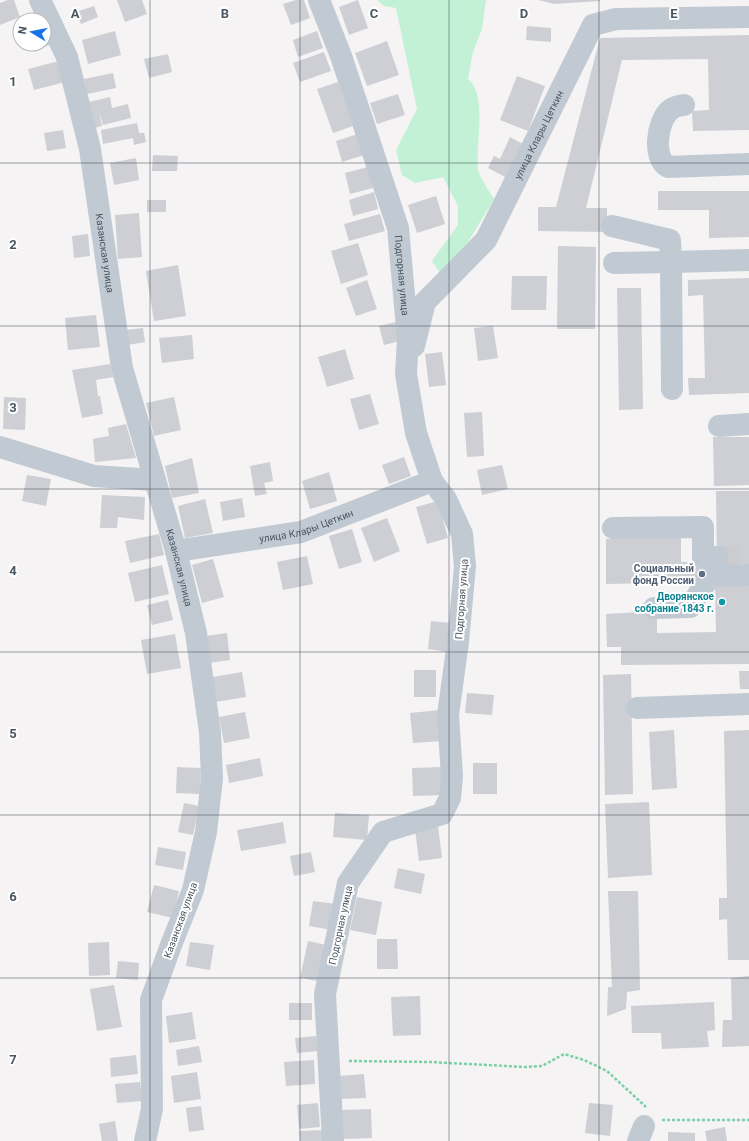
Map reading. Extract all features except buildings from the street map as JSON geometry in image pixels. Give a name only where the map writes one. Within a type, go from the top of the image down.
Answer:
[{"type":"street","name":"Казанская улица","points":[[40,0],[67,57],[88,141],[122,368],[176,551],[196,633],[210,732],[212,778],[206,832],[193,890],[171,945],[152,1000],[152,1109],[145,1141]]},
{"type":"street","name":"Подгорная улица","points":[[319,0],[341,56],[398,228],[408,340],[406,374],[416,433],[432,481],[446,499],[462,534],[465,566],[458,642],[448,715],[452,776],[450,798],[442,814],[383,832],[348,883],[325,994],[333,1141]]},
{"type":"street","name":"улица Клары Цеткин","points":[[406,374],[425,302],[486,240],[593,25],[616,19],[749,17]]},
{"type":"street","points":[[684,105],[671,108],[663,118],[658,140],[658,154],[664,164],[668,167],[749,164]]},
{"type":"street","points":[[612,226],[670,240],[672,389]]},
{"type":"street","points":[[614,263],[749,260]]},
{"type":"street","points":[[719,426],[749,424]]},
{"type":"street","points":[[0,447],[94,476],[155,480]]},
{"type":"street","name":"улица Клары Цеткин","points":[[176,551],[301,532],[432,481]]},
{"type":"street","points":[[613,528],[703,527],[703,558],[717,557]]},
{"type":"street","points":[[654,608],[690,606],[710,576],[749,575]]},
{"type":"street","points":[[637,708],[749,704]]},
{"type":"path","points":[[329,1060],[430,1062],[525,1067],[542,1066],[564,1054],[584,1060],[607,1070],[647,1124],[749,1120]]},
{"type":"green space","points":[[377,0],[486,0],[482,29],[473,52],[468,79],[474,86],[478,96],[478,169],[483,181],[494,199],[468,242],[440,273],[432,261],[458,225],[458,206],[443,177],[415,183],[402,175],[396,150],[417,109],[396,8],[384,6]]},
{"type":"tunnel","points":[[717,557],[749,558]]},
{"type":"place","name":"Социальный фонд России","points":[[702,574]]},
{"type":"place","name":"Дворянское собрание 1843 г.","points":[[722,602]]}]
